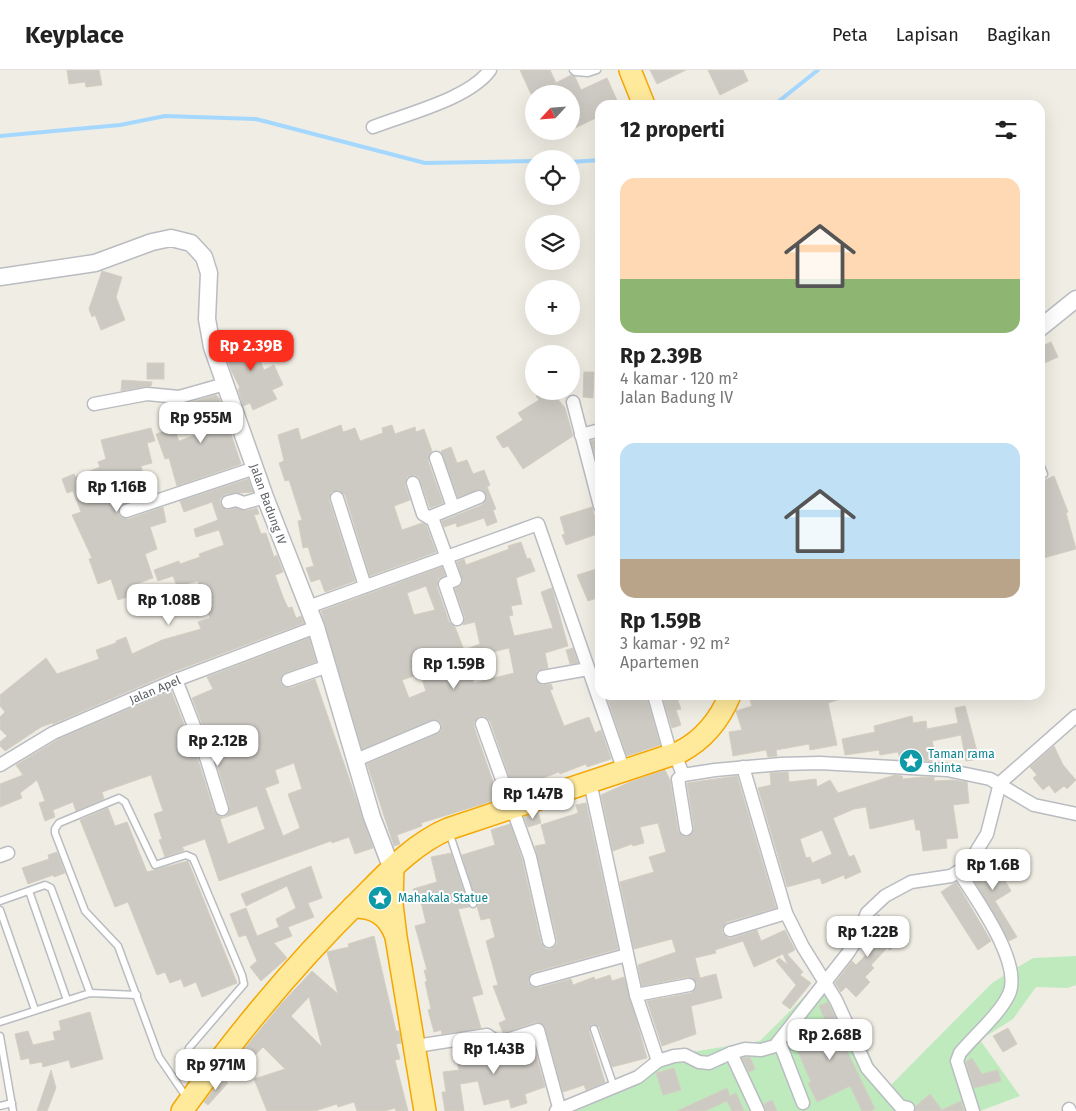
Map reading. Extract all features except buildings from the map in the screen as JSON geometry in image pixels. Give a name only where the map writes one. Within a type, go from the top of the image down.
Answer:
[{"type":"highway","points":[[630,70],[642,100]]},
{"type":"highway","points":[[186,1106],[255,1013],[298,963],[393,867],[423,842],[448,829],[673,755],[690,747],[713,725],[727,700]]},
{"type":"highway","points":[[393,867],[392,904],[396,937],[416,1046],[425,1111]]},
{"type":"highway","points":[[353,907],[368,907],[381,913],[391,923],[396,937]]},
{"type":"street","points":[[373,127],[453,96],[476,84],[490,70]]},
{"type":"street","name":"Jalan Badung IV","points":[[0,277],[95,263],[152,242],[170,238],[181,239],[198,249],[208,264],[207,319],[212,347],[265,497],[316,626],[372,817],[393,867]]},
{"type":"street","points":[[1045,323],[1076,299]]},
{"type":"street","points":[[94,404],[146,394],[179,397],[225,384]]},
{"type":"street","points":[[573,402],[595,487]]},
{"type":"street","points":[[581,435],[595,431]]},
{"type":"street","points":[[436,458],[453,507]]},
{"type":"street","points":[[126,511],[255,468]]},
{"type":"street","points":[[412,483],[423,514],[433,520],[455,580],[445,584],[458,619]]},
{"type":"street","points":[[228,502],[236,500],[244,503],[265,497]]},
{"type":"street","points":[[430,517],[479,497]]},
{"type":"street","points":[[337,498],[366,586]]},
{"type":"street","points":[[308,607],[538,524],[595,689]]},
{"type":"street","name":"Jalan Apel","points":[[0,765],[53,733],[176,680],[316,626]]},
{"type":"street","points":[[288,680],[328,666]]},
{"type":"street","points":[[542,677],[588,669]]},
{"type":"street","points":[[176,680],[206,757],[222,809]]},
{"type":"street","points":[[599,700],[624,771]]},
{"type":"street","points":[[656,700],[673,755],[683,776]]},
{"type":"street","points":[[416,1046],[487,1034],[496,1040],[503,1041],[538,1030],[559,1111],[638,1077],[658,1062],[685,1055],[699,1062],[708,1063],[745,1049],[761,1050],[776,1046],[857,939],[867,913],[898,888],[911,882],[959,872],[968,865],[984,841],[1000,783],[1076,716]]},
{"type":"street","points":[[482,724],[530,857],[549,941]]},
{"type":"street","points":[[356,760],[434,727]]},
{"type":"street","points":[[206,757],[240,745]]},
{"type":"street","points":[[686,830],[678,788],[678,779],[683,776],[743,767],[820,763],[947,770],[981,776],[1000,783],[1018,797],[1034,805],[1076,814]]},
{"type":"street","points":[[743,767],[786,913],[803,947],[846,1018],[867,1068],[900,1106],[908,1108]]},
{"type":"street","points":[[590,782],[636,995],[658,1062]]},
{"type":"street","points":[[959,872],[1003,948],[1010,968],[1011,978],[1010,992],[1004,1003],[960,1053],[957,1060],[973,1111]]},
{"type":"street","points":[[730,930],[786,913]]},
{"type":"street","points":[[536,980],[627,955]]},
{"type":"street","points":[[636,995],[689,984]]},
{"type":"street","points":[[779,1041],[803,1103]]},
{"type":"street","points":[[731,1053],[758,1111]]},
{"type":"lane","points":[[572,70],[574,72],[588,73],[597,70]]},
{"type":"lane","points":[[186,1106],[159,1057],[118,946],[85,911],[54,833],[59,823],[119,798],[125,802],[155,865],[186,855],[193,858],[242,975],[244,984],[240,991],[189,1048]]},
{"type":"lane","points":[[448,829],[473,904]]},
{"type":"lane","points":[[0,901],[45,885],[51,888],[90,993]]},
{"type":"lane","points":[[29,891],[66,1000]]},
{"type":"lane","points":[[0,910],[35,1010]]},
{"type":"lane","points":[[0,1022],[90,993],[137,995]]},
{"type":"lane","points":[[594,1029],[614,1087]]},
{"type":"lane","points":[[0,1036],[13,1111]]},
{"type":"lane","points":[[0,1082],[8,1080]]},
{"type":"lane","points":[[0,1106],[12,1103]]},
{"type":"green space","points":[[1076,956],[1076,985],[1067,988],[1036,987],[1013,1019],[980,1040],[1020,1096],[980,1111],[568,1111],[685,1053],[760,1041],[823,978],[860,1031],[885,1091],[992,983],[1033,958]]},
{"type":"waterway","points":[[780,100],[818,70]]},
{"type":"waterway","points":[[0,136],[120,125],[165,116],[256,119],[425,163],[525,161]]},
{"type":"waterway","points":[[580,161],[595,160]]},
{"type":"place","name":"Taman rama shinta","points":[[911,761]]},
{"type":"place","name":"Mahakala Statue","points":[[380,898]]}]
